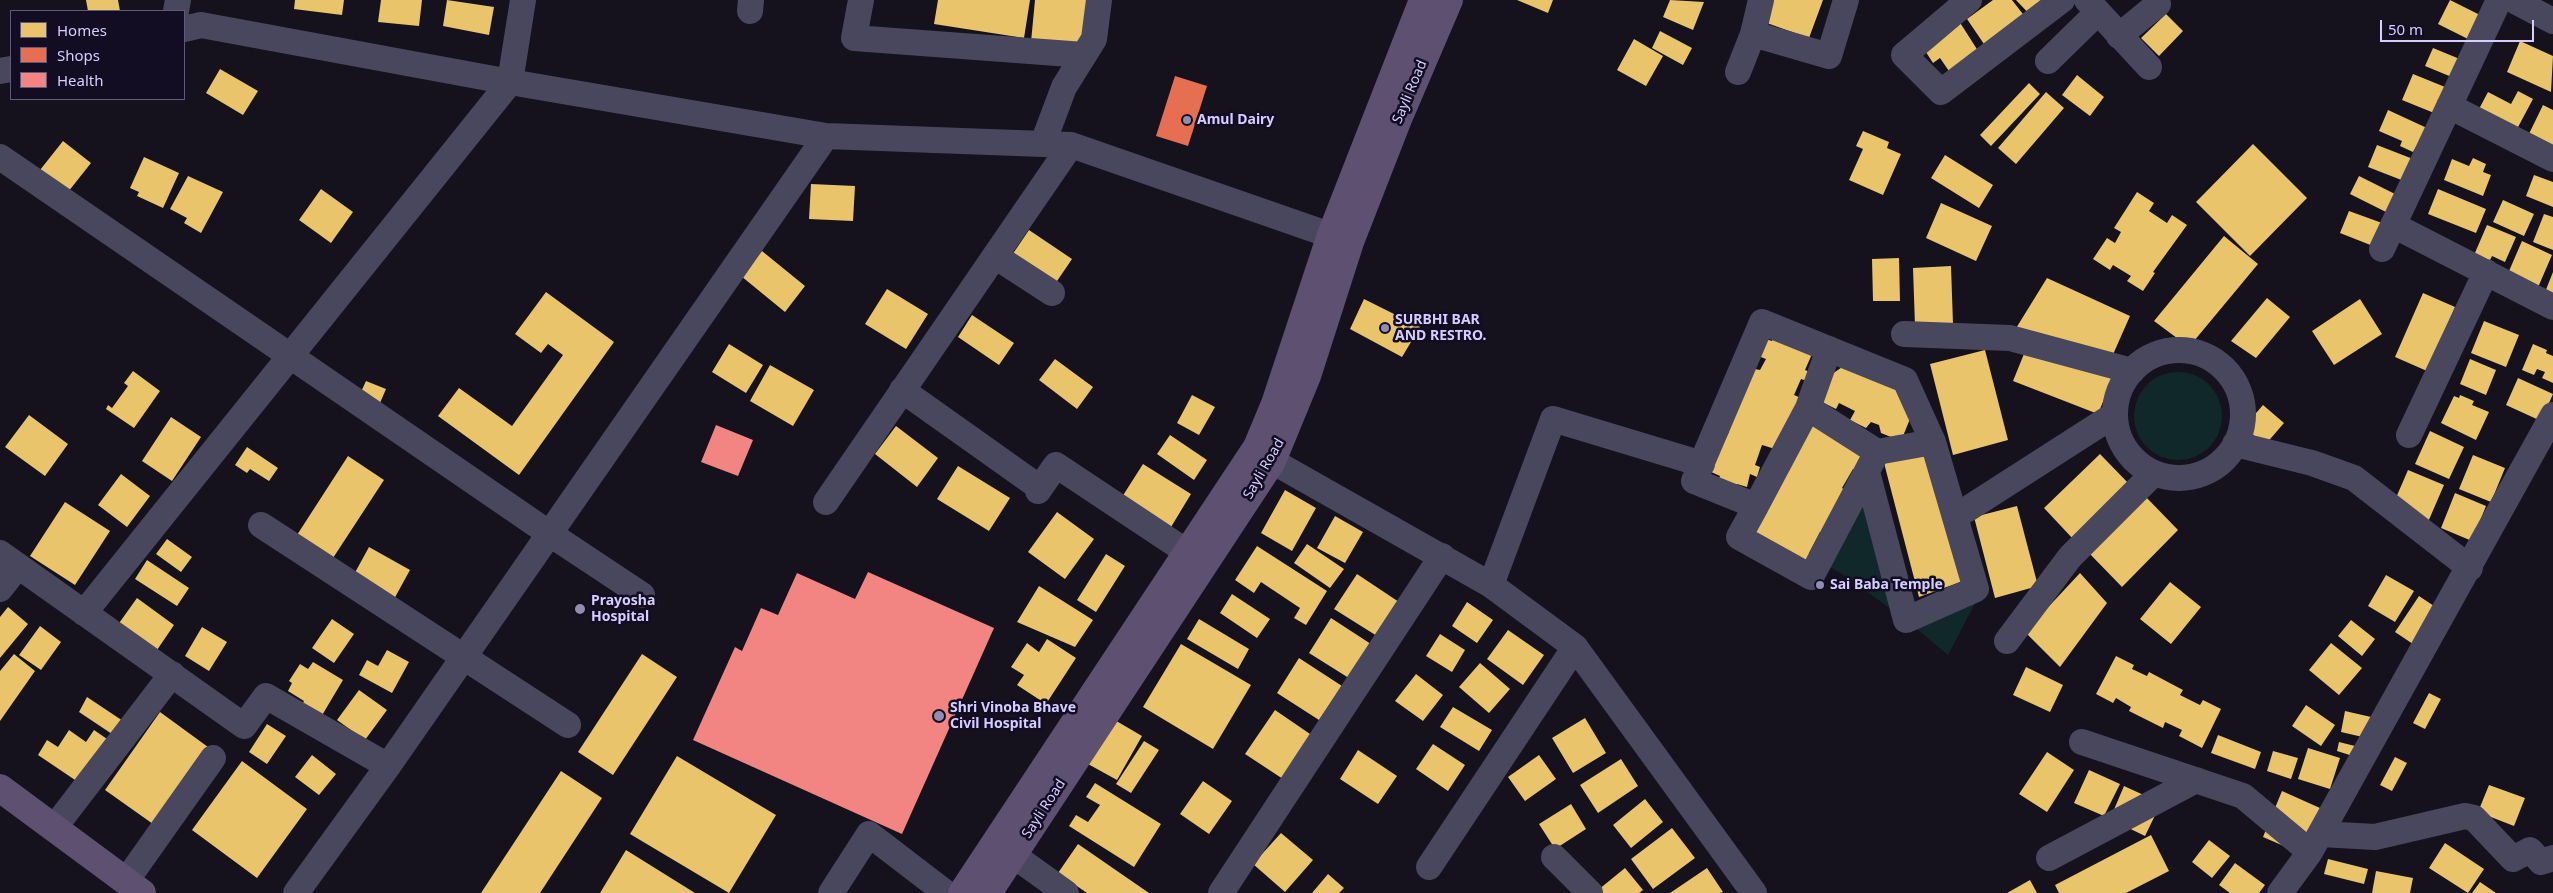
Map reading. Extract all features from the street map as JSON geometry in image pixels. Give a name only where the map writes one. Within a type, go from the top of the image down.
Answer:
[{"type":"main road","points":[[962,893],[1195,558],[1257,447],[1340,239],[1423,0]]},
{"type":"main road","name":"Sayli Road","points":[[988,893],[1195,558],[1272,461],[1307,376],[1340,239],[1398,118],[1449,0]]},
{"type":"main road","points":[[0,788],[134,887]]},
{"type":"street","points":[[84,613],[510,82],[523,0]]},
{"type":"street","points":[[860,0],[854,38],[1084,55]]},
{"type":"street","points":[[1043,143],[1064,87],[1094,39],[1099,0]]},
{"type":"street","points":[[1738,72],[1753,34],[1761,0]]},
{"type":"street","points":[[1753,34],[1829,56],[1846,0]]},
{"type":"street","points":[[1969,0],[1904,54],[1941,92],[2062,0]]},
{"type":"street","points":[[2382,249],[2499,0]]},
{"type":"street","points":[[2514,0],[2553,21]]},
{"type":"street","points":[[2119,36],[2158,4]]},
{"type":"street","points":[[2048,61],[2092,6],[2150,67]]},
{"type":"street","points":[[185,30],[201,25],[510,82],[826,136],[1071,145],[1340,239]]},
{"type":"street","points":[[2449,106],[2553,159]]},
{"type":"street","points":[[296,893],[388,766],[826,136]]},
{"type":"street","points":[[826,502],[1071,145]]},
{"type":"street","points":[[0,157],[642,595]]},
{"type":"street","points":[[2393,225],[2553,307]]},
{"type":"street","points":[[995,256],[1052,293]]},
{"type":"street","points":[[2409,435],[2486,272]]},
{"type":"street","points":[[1756,506],[1694,481],[1762,322],[1905,380],[1933,442],[1976,590],[1906,620],[1872,462],[1808,408]]},
{"type":"street","points":[[1904,334],[2010,338],[2132,371]]},
{"type":"street","points":[[1830,349],[1808,408],[1739,537],[1811,577],[1872,462],[1933,442]]},
{"type":"street","points":[[2186,350],[2206,355],[2218,364],[2236,384],[2242,404],[2242,425],[2235,444],[2223,461],[2205,472],[2186,478],[2165,477],[2145,469],[2129,455],[2118,436],[2114,415],[2118,393],[2132,371],[2144,359],[2164,351],[2186,350]]},
{"type":"street","points":[[902,390],[1039,490],[1056,465],[1195,558]]},
{"type":"street","points":[[1966,510],[2114,415]]},
{"type":"street","points":[[2280,893],[2316,843],[2470,568],[2553,415]]},
{"type":"street","points":[[1491,585],[1553,419],[1702,464]]},
{"type":"street","points":[[2235,444],[2312,463],[2354,478],[2470,568]]},
{"type":"street","points":[[1272,461],[1491,585],[1575,647],[1754,893]]},
{"type":"street","points":[[2007,640],[2070,557],[2154,473]]},
{"type":"street","points":[[261,526],[568,724]]},
{"type":"street","points":[[1221,893],[1442,556]]},
{"type":"street","points":[[0,589],[9,560],[244,726],[266,696],[388,766]]},
{"type":"street","points":[[1429,867],[1575,647]]},
{"type":"street","points":[[54,828],[172,674]]},
{"type":"street","points":[[2082,742],[2242,796],[2316,843],[2375,837],[2465,816],[2474,818],[2513,859],[2530,850],[2540,862],[2553,858]]},
{"type":"street","points":[[134,887],[213,758]]},
{"type":"street","points":[[2049,858],[2196,780]]},
{"type":"street","points":[[831,893],[869,834],[946,893]]},
{"type":"street","points":[[1013,855],[1066,893]]},
{"type":"street","points":[[1554,857],[1590,893]]},
{"type":"green space","points":[[2178,372],[2195,375],[2203,379],[2215,391],[2219,399],[2222,416],[2219,433],[2215,441],[2203,453],[2195,457],[2178,460],[2161,457],[2153,453],[2141,441],[2137,433],[2134,416],[2137,399],[2141,391],[2153,379],[2161,375]]},
{"type":"green space","points":[[1867,472],[1906,619],[1982,590],[1948,655],[1906,620],[1844,575],[1819,561]]},
{"type":"building: Homes","points":[[86,0],[118,0],[120,10],[88,10]]},
{"type":"building: Homes","points":[[295,0],[344,0],[342,15],[294,9]]},
{"type":"building: Homes","points":[[381,0],[422,0],[419,26],[378,22]]},
{"type":"building: Homes","points":[[447,0],[494,7],[489,35],[443,26]]},
{"type":"building: Homes","points":[[938,0],[1030,0],[1024,38],[934,24]]},
{"type":"building: Homes","points":[[1035,0],[1087,0],[1082,48],[1031,42]]},
{"type":"building: Homes","points":[[1517,0],[1553,0],[1548,13]]},
{"type":"building: Homes","points":[[1670,0],[1704,2],[1693,30],[1663,17]]},
{"type":"building: Homes","points":[[1772,0],[1823,0],[1809,38],[1764,22]]},
{"type":"building: Homes","points":[[1993,0],[2012,0],[2026,18],[1986,47],[1967,19]]},
{"type":"building: Homes","points":[[2016,0],[2047,0],[2034,19]]},
{"type":"building: Homes","points":[[2450,0],[2484,17],[2472,41],[2438,24]]},
{"type":"building: Homes","points":[[2166,14],[2183,31],[2159,56],[2141,38]]},
{"type":"building: Homes","points":[[1959,21],[1980,54],[1951,74],[1940,58],[1933,63],[1922,46]]},
{"type":"building: Homes","points":[[1660,31],[1692,48],[1683,65],[1652,48]]},
{"type":"building: Homes","points":[[1634,39],[1663,56],[1646,86],[1617,70]]},
{"type":"building: Homes","points":[[2520,41],[2553,56],[2551,92],[2507,72]]},
{"type":"building: Homes","points":[[2433,48],[2467,62],[2459,80],[2425,66]]},
{"type":"building: Homes","points":[[220,69],[258,91],[243,115],[206,93]]},
{"type":"building: Homes","points":[[2413,74],[2450,89],[2439,115],[2402,100]]},
{"type":"building: Homes","points":[[2077,75],[2104,97],[2090,116],[2062,95]]},
{"type":"building: Homes","points":[[2029,83],[2040,94],[1991,146],[1980,135]]},
{"type":"building: Homes","points":[[2518,91],[2533,99],[2517,129],[2479,109],[2488,92],[2511,104]]},
{"type":"building: Homes","points":[[2046,92],[2064,108],[2016,164],[1998,148]]},
{"type":"building: Homes","points":[[2543,105],[2553,110],[2553,154],[2526,140]]},
{"type":"building: Homes","points":[[2388,110],[2427,128],[2413,152],[2400,146],[2402,141],[2379,131]]},
{"type":"building: Homes","points":[[1863,131],[1889,142],[1887,148],[1901,154],[1883,195],[1849,180],[1863,149],[1856,146]]},
{"type":"building: Homes","points":[[63,141],[91,163],[68,192],[40,170]]},
{"type":"building: Homes","points":[[2253,144],[2307,198],[2250,256],[2196,202]]},
{"type":"building: Homes","points":[[2377,145],[2413,159],[2404,181],[2368,167]]},
{"type":"building: Homes","points":[[1945,155],[1993,185],[1979,208],[1931,178]]},
{"type":"building: Homes","points":[[144,157],[179,173],[163,208],[137,196],[139,192],[130,188]]},
{"type":"building: Homes","points":[[2473,158],[2486,164],[2483,172],[2491,175],[2483,196],[2444,180],[2452,159],[2469,166]]},
{"type":"building: Homes","points":[[2534,175],[2553,182],[2553,207],[2526,196]]},
{"type":"building: Homes","points":[[188,176],[223,192],[201,233],[184,223],[187,218],[170,209]]},
{"type":"building: Homes","points":[[2359,176],[2397,195],[2388,213],[2350,194]]},
{"type":"building: Homes","points":[[811,184],[855,186],[853,221],[809,219]]},
{"type":"building: Homes","points":[[321,189],[353,212],[331,243],[299,220]]},
{"type":"building: Homes","points":[[2438,189],[2486,209],[2476,233],[2428,214]]},
{"type":"building: Homes","points":[[2137,192],[2154,203],[2149,211],[2167,223],[2172,215],[2187,225],[2153,272],[2155,273],[2143,291],[2127,281],[2131,276],[2113,265],[2110,270],[2093,259],[2107,238],[2115,243],[2121,232],[2114,228]]},
{"type":"building: Homes","points":[[2503,200],[2534,214],[2524,236],[2493,222]]},
{"type":"building: Homes","points":[[1941,203],[1992,226],[1976,261],[1926,238]]},
{"type":"building: Homes","points":[[2349,211],[2382,223],[2373,246],[2340,233]]},
{"type":"building: Homes","points":[[2544,214],[2553,217],[2553,250],[2533,242]]},
{"type":"building: Homes","points":[[2487,225],[2516,237],[2505,262],[2492,256],[2486,268],[2471,262]]},
{"type":"building: Homes","points":[[1029,230],[1072,259],[1053,287],[1010,258]]},
{"type":"building: Homes","points":[[2224,236],[2258,264],[2189,347],[2154,321]]},
{"type":"building: Homes","points":[[2522,241],[2552,255],[2536,292],[2506,278]]},
{"type":"building: Homes","points":[[762,251],[805,286],[785,312],[741,276]]},
{"type":"building: Homes","points":[[1899,258],[1900,301],[1873,301],[1872,259]]},
{"type":"building: Homes","points":[[1951,266],[1953,324],[1915,326],[1913,268]]},
{"type":"building: Homes","points":[[2553,272],[2553,295],[2545,292]]},
{"type":"building: Homes","points":[[2047,278],[2130,316],[2111,359],[2010,338]]},
{"type":"building: Homes","points":[[887,289],[928,314],[906,349],[865,324]]},
{"type":"building: Homes","points":[[546,292],[614,342],[519,475],[438,416],[459,388],[512,426],[563,355],[548,344],[541,353],[515,334]]},
{"type":"building: Homes","points":[[2423,293],[2455,307],[2427,371],[2395,357]]},
{"type":"building: Homes","points":[[2267,298],[2290,317],[2256,358],[2231,341]]},
{"type":"building: Homes","name":"SURBHI BAR AND RESTRO.","points":[[1364,299],[1420,327],[1402,357],[1350,329]]},
{"type":"building: Homes","points":[[2360,299],[2382,334],[2334,365],[2312,331]]},
{"type":"building: Homes","points":[[972,315],[1014,343],[999,365],[958,337]]},
{"type":"building: Homes","points":[[2484,321],[2519,335],[2506,367],[2471,353]]},
{"type":"building: Homes","points":[[1775,333],[1812,354],[1805,370],[1810,372],[1807,381],[1801,379],[1794,395],[1801,398],[1775,449],[1762,445],[1755,465],[1760,467],[1757,477],[1750,474],[1747,487],[1737,484],[1735,487],[1718,481],[1720,476],[1709,471],[1729,432],[1726,430],[1755,369],[1760,370],[1766,359],[1753,354],[1759,337],[1772,341]]},
{"type":"building: Homes","points":[[729,344],[763,365],[746,393],[712,372]]},
{"type":"building: Homes","points":[[2028,344],[2113,377],[2098,414],[2013,381]]},
{"type":"building: Homes","points":[[2533,344],[2547,350],[2546,353],[2553,356],[2553,383],[2542,378],[2545,372],[2537,369],[2534,375],[2522,370]]},
{"type":"building: Homes","points":[[1985,350],[2008,440],[1953,455],[1930,364]]},
{"type":"building: Homes","points":[[1055,359],[1093,387],[1077,409],[1039,380]]},
{"type":"building: Homes","points":[[2470,359],[2496,370],[2486,395],[2460,384]]},
{"type":"building: Homes","points":[[1851,361],[1901,384],[1912,414],[1901,441],[1881,433],[1879,425],[1871,422],[1866,428],[1850,420],[1855,411],[1839,403],[1836,409],[1818,400],[1832,374]]},
{"type":"building: Homes","points":[[770,365],[814,390],[793,426],[750,401]]},
{"type":"building: Homes","points":[[133,371],[160,391],[134,428],[106,409],[108,405],[112,408],[128,386],[124,383]]},
{"type":"building: Homes","points":[[2518,378],[2553,394],[2541,421],[2506,405]]},
{"type":"building: Homes","points":[[366,381],[386,389],[380,403],[360,394]]},
{"type":"building: Homes","points":[[1192,395],[1215,407],[1199,435],[1177,423]]},
{"type":"building: Homes","points":[[2460,395],[2474,401],[2472,405],[2489,412],[2476,440],[2441,423],[2454,396],[2459,398]]},
{"type":"building: Homes","points":[[2263,405],[2284,423],[2265,445],[2244,427]]},
{"type":"building: Homes","points":[[29,415],[68,444],[45,476],[5,447]]},
{"type":"building: Homes","points":[[171,417],[201,437],[172,481],[142,461]]},
{"type":"building: Homes","points":[[1813,420],[1869,451],[1858,472],[1853,469],[1842,488],[1847,491],[1825,534],[1820,532],[1809,553],[1813,555],[1805,570],[1747,539]]},
{"type":"building: Homes","points":[[896,426],[938,458],[917,487],[875,454]]},
{"type":"building: Homes","points":[[2430,431],[2464,447],[2449,479],[2415,464]]},
{"type":"building: Homes","points":[[1170,435],[1207,460],[1194,480],[1157,454]]},
{"type":"building: Homes","points":[[247,447],[278,468],[269,481],[250,469],[247,473],[235,465]]},
{"type":"building: Homes","points":[[1929,451],[1966,580],[1919,597],[1884,463]]},
{"type":"building: Homes","points":[[2100,454],[2130,485],[2074,540],[2044,508]]},
{"type":"building: Homes","points":[[2473,455],[2505,468],[2491,502],[2459,489]]},
{"type":"building: Homes","points":[[348,456],[384,480],[333,558],[297,535]]},
{"type":"building: Homes","points":[[1143,464],[1191,494],[1171,527],[1122,497]]},
{"type":"building: Homes","points":[[958,466],[1010,498],[989,531],[937,499]]},
{"type":"building: Homes","points":[[2408,470],[2444,485],[2428,522],[2392,507]]},
{"type":"building: Homes","points":[[121,474],[150,496],[127,527],[98,505]]},
{"type":"building: Homes","points":[[1285,490],[1316,508],[1292,551],[1261,533]]},
{"type":"building: Homes","points":[[2455,493],[2486,506],[2472,541],[2441,528]]},
{"type":"building: Homes","points":[[2144,495],[2178,530],[2122,587],[2088,552]]},
{"type":"building: Homes","points":[[65,502],[110,531],[75,585],[30,556]]},
{"type":"building: Homes","points":[[2017,506],[2038,586],[1995,598],[1974,517]]},
{"type":"building: Homes","points":[[1057,512],[1094,539],[1065,579],[1028,552]]},
{"type":"building: Homes","points":[[1335,516],[1363,532],[1345,563],[1317,548]]},
{"type":"building: Homes","points":[[167,539],[192,557],[181,572],[156,554]]},
{"type":"building: Homes","points":[[1307,544],[1344,569],[1330,588],[1294,563]]},
{"type":"building: Homes","points":[[1257,546],[1327,591],[1306,625],[1294,618],[1300,608],[1261,582],[1254,593],[1235,580]]},
{"type":"building: Homes","points":[[369,547],[410,570],[393,601],[352,578]]},
{"type":"building: Homes","points":[[1106,554],[1125,566],[1096,612],[1077,600]]},
{"type":"building: Homes","points":[[147,560],[189,588],[177,606],[135,579]]},
{"type":"building: Homes","points":[[2080,573],[2107,603],[2060,667],[2025,632]]},
{"type":"building: Homes","points":[[1357,574],[1399,602],[1377,636],[1334,609]]},
{"type":"building: Homes","points":[[2386,575],[2414,591],[2395,622],[2368,606]]},
{"type":"building: Homes","points":[[2170,582],[2201,607],[2171,644],[2140,619]]},
{"type":"building: Homes","points":[[1039,586],[1093,620],[1075,647],[1017,622]]},
{"type":"building: Homes","points":[[1232,594],[1270,619],[1257,638],[1220,613]]},
{"type":"building: Homes","points":[[2419,596],[2440,610],[2416,646],[2395,632]]},
{"type":"building: Homes","points":[[137,598],[174,625],[155,653],[117,626]]},
{"type":"building: Homes","points":[[1467,602],[1493,620],[1477,643],[1452,626]]},
{"type":"building: Homes","points":[[8,607],[28,624],[0,658],[0,617]]},
{"type":"building: Homes","points":[[1331,618],[1374,646],[1352,680],[1309,653]]},
{"type":"building: Homes","points":[[332,619],[354,634],[334,663],[312,648]]},
{"type":"building: Homes","points":[[1199,619],[1249,649],[1238,669],[1187,639]]},
{"type":"building: Homes","points":[[2351,620],[2375,639],[2362,656],[2338,636]]},
{"type":"building: Homes","points":[[40,626],[61,642],[41,670],[19,655]]},
{"type":"building: Homes","points":[[202,627],[227,642],[209,671],[185,656]]},
{"type":"building: Homes","points":[[1508,630],[1544,655],[1523,685],[1487,659]]},
{"type":"building: Homes","points":[[1440,634],[1465,650],[1452,672],[1426,656]]},
{"type":"building: Homes","points":[[1047,639],[1076,658],[1046,704],[1017,685],[1024,675],[1011,667],[1027,643],[1039,652]]},
{"type":"building: Homes","points":[[2331,643],[2362,668],[2339,695],[2309,670]]},
{"type":"building: Homes","points":[[1181,644],[1251,685],[1213,749],[1143,707]]},
{"type":"building: Homes","points":[[387,650],[409,662],[392,693],[359,675],[367,660],[378,666]]},
{"type":"building: Homes","points":[[14,654],[35,671],[0,721],[0,671]]},
{"type":"building: Homes","points":[[642,654],[677,677],[613,775],[578,752]]},
{"type":"building: Homes","points":[[2116,656],[2134,665],[2132,669],[2147,676],[2149,672],[2183,690],[2180,695],[2200,705],[2203,700],[2221,709],[2202,748],[2179,736],[2182,730],[2165,722],[2163,728],[2129,711],[2131,707],[2116,698],[2113,703],[2096,694]]},
{"type":"building: Homes","points":[[1299,658],[1342,686],[1319,720],[1277,693]]},
{"type":"building: Homes","points":[[313,662],[343,680],[321,717],[302,705],[304,701],[288,691],[292,683],[289,681],[300,664],[308,669]]},
{"type":"building: Homes","points":[[1480,663],[1510,689],[1489,713],[1459,687]]},
{"type":"building: Homes","points":[[2026,667],[2063,685],[2050,712],[2013,695]]},
{"type":"building: Homes","points":[[1416,674],[1443,695],[1423,721],[1395,701]]},
{"type":"building: Homes","points":[[359,690],[387,710],[365,740],[337,720]]},
{"type":"building: Homes","points":[[2429,693],[2441,699],[2425,729],[2413,723]]},
{"type":"building: Homes","points":[[87,697],[126,723],[118,738],[79,712]]},
{"type":"building: Homes","points":[[2306,705],[2335,725],[2321,746],[2292,726]]},
{"type":"building: Homes","points":[[1453,707],[1492,730],[1479,751],[1440,727]]},
{"type":"building: Homes","points":[[1275,710],[1313,736],[1283,779],[1245,754]]},
{"type":"building: Homes","points":[[2345,711],[2371,717],[2367,738],[2341,732]]},
{"type":"building: Homes","points":[[160,712],[208,747],[153,824],[105,790]]},
{"type":"building: Homes","points":[[1585,718],[1606,753],[1573,773],[1552,738]]},
{"type":"building: Homes","points":[[1113,719],[1142,736],[1117,780],[1088,764]]},
{"type":"building: Homes","points":[[267,724],[286,736],[267,764],[249,752]]},
{"type":"building: Homes","points":[[69,730],[86,742],[94,730],[107,739],[78,782],[38,755],[47,740],[58,747]]},
{"type":"building: Homes","points":[[2218,735],[2261,752],[2255,769],[2211,753]]},
{"type":"building: Homes","points":[[1144,741],[1159,750],[1131,793],[1116,784]]},
{"type":"building: Homes","points":[[2339,742],[2359,747],[2356,757],[2337,751]]},
{"type":"building: Homes","points":[[1433,744],[1465,765],[1448,791],[1416,769]]},
{"type":"building: Homes","points":[[2308,748],[2340,758],[2330,789],[2298,779]]},
{"type":"building: Homes","points":[[1358,750],[1397,776],[1378,804],[1340,779]]},
{"type":"building: Homes","points":[[2273,751],[2298,758],[2291,779],[2267,771]]},
{"type":"building: Homes","points":[[2047,752],[2074,770],[2047,812],[2019,794]]},
{"type":"building: Homes","points":[[312,755],[336,774],[319,795],[295,777]]},
{"type":"building: Homes","points":[[1539,755],[1556,779],[1525,801],[1508,777]]},
{"type":"building: Homes","points":[[677,756],[776,815],[729,893],[630,834]]},
{"type":"building: Homes","points":[[2395,757],[2407,763],[2392,791],[2380,785]]},
{"type":"building: Homes","points":[[1621,759],[1638,786],[1598,813],[1580,785]]},
{"type":"building: Homes","points":[[242,761],[307,809],[257,878],[192,830]]},
{"type":"building: Homes","points":[[2089,770],[2120,784],[2104,816],[2074,803]]},
{"type":"building: Homes","points":[[561,771],[602,798],[540,893],[481,893]]},
{"type":"building: Homes","points":[[1203,781],[1232,801],[1209,834],[1180,814]]},
{"type":"building: Homes","points":[[1095,783],[1161,824],[1134,867],[1069,826],[1076,815],[1088,822],[1100,805],[1086,797]]},
{"type":"building: Homes","points":[[2489,785],[2525,798],[2514,826],[2478,812]]},
{"type":"building: Homes","points":[[2124,786],[2161,803],[2145,836],[2110,819]]},
{"type":"building: Homes","points":[[2282,791],[2320,808],[2300,853],[2263,837]]},
{"type":"building: Homes","points":[[1645,799],[1663,822],[1631,848],[1613,825]]},
{"type":"building: Homes","points":[[1571,804],[1586,829],[1555,849],[1539,824]]},
{"type":"building: Homes","points":[[1672,828],[1695,858],[1653,889],[1631,859]]},
{"type":"building: Homes","points":[[1281,833],[1313,860],[1285,892],[1253,864]]},
{"type":"building: Homes","points":[[2151,835],[2169,871],[2126,893],[2059,893],[2055,885]]},
{"type":"building: Homes","points":[[2209,840],[2230,856],[2212,878],[2192,862]]},
{"type":"building: Homes","points":[[2445,843],[2484,869],[2468,893],[2429,868]]},
{"type":"building: Homes","points":[[1078,844],[1149,893],[1087,893],[1058,873]]},
{"type":"building: Homes","points":[[626,850],[695,893],[600,893]]},
{"type":"building: Homes","points":[[2328,859],[2368,869],[2364,884],[2324,874]]},
{"type":"building: Homes","points":[[2235,863],[2265,885],[2259,893],[2230,893],[2219,885]]},
{"type":"building: Homes","points":[[1625,868],[1643,890],[1639,893],[1600,893],[1598,890]]},
{"type":"building: Homes","points":[[1707,868],[1723,892],[1670,893]]},
{"type":"building: Homes","points":[[2376,871],[2413,878],[2410,893],[2372,893]]},
{"type":"building: Homes","points":[[1328,874],[1344,888],[1339,893],[1312,893]]},
{"type":"building: Homes","points":[[2030,880],[2037,893],[2007,893]]},
{"type":"building: Homes","points":[[2480,882],[2496,893],[2472,893]]},
{"type":"building: Shops","points":[[1175,76],[1207,86],[1188,146],[1156,136]]},
{"type":"building: Health","points":[[716,425],[753,440],[738,476],[701,462]]},
{"type":"building: Health","points":[[868,572],[994,628],[902,834],[693,740],[735,647],[742,651],[761,608],[778,615],[797,573],[855,599]]},
{"type":"place","name":"Amul Dairy","points":[[1187,120]]},
{"type":"place","name":"SURBHI BAR AND RESTRO.","points":[[1385,328]]},
{"type":"place","name":"Sai Baba Temple","points":[[1820,585]]},
{"type":"place","name":"Prayosha Hospital","points":[[580,609]]},
{"type":"place","name":"Shri Vinoba Bhave Civil Hospital","points":[[939,716]]}]
